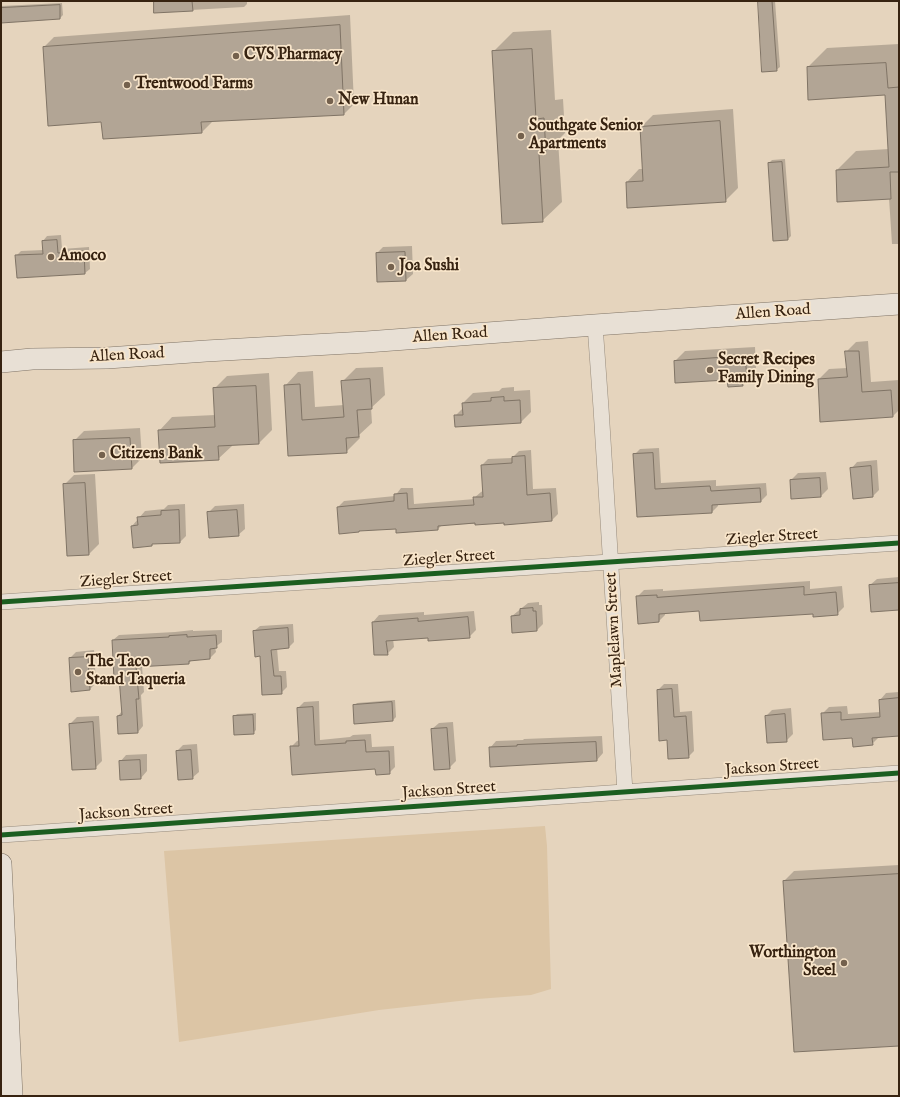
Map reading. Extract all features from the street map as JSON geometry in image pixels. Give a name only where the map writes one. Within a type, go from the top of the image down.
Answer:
[{"type":"main road","name":"Allen Road","points":[[1,362],[120,358],[206,350],[366,342],[899,304]]},
{"type":"main road","points":[[1,864],[12,1096]]},
{"type":"street","name":"Maplelawn Street","points":[[595,325],[625,792]]},
{"type":"street","name":"Ziegler Street","points":[[1,602],[899,543]]},
{"type":"street","name":"Jackson Street","points":[[1,835],[899,773]]},
{"type":"shaded area","points":[[545,826],[547,846],[551,989],[531,995],[477,999],[379,1010],[179,1042],[164,851]]},
{"type":"building","points":[[154,1],[192,1],[193,11],[154,13]]},
{"type":"building","points":[[758,1],[772,1],[777,71],[762,72]]},
{"type":"building","points":[[60,5],[60,19],[1,23],[1,8]]},
{"type":"building","points":[[340,25],[344,115],[201,122],[202,133],[103,139],[101,122],[48,126],[43,47]]},
{"type":"building","name":"Southgate Senior Apartments","points":[[532,49],[536,119],[544,118],[546,153],[539,154],[543,222],[502,224],[492,51]]},
{"type":"building","points":[[886,63],[888,88],[899,87],[899,172],[890,172],[891,199],[837,202],[836,170],[889,167],[885,95],[808,100],[807,67]]},
{"type":"building","points":[[720,121],[726,202],[627,208],[626,182],[643,181],[640,127]]},
{"type":"building","points":[[782,162],[788,240],[773,241],[768,163]]},
{"type":"building","points":[[57,240],[58,253],[84,251],[85,274],[17,278],[15,255],[43,254],[42,241]]},
{"type":"building","name":"Joa Sushi","points":[[405,252],[406,281],[377,282],[376,253]]},
{"type":"building","points":[[845,351],[859,351],[862,392],[891,390],[893,417],[820,422],[818,379],[847,377]]},
{"type":"building","name":"Secret Recipes Family Dining","points":[[745,356],[747,378],[742,379],[743,386],[728,387],[727,380],[675,383],[674,361]]},
{"type":"building","points":[[370,379],[372,409],[357,410],[359,437],[346,438],[347,453],[288,456],[284,385],[300,384],[302,420],[344,417],[341,381]]},
{"type":"building","points":[[256,386],[259,444],[218,446],[219,460],[160,463],[158,430],[215,427],[213,388]]},
{"type":"building","points":[[504,397],[504,401],[520,400],[521,423],[455,427],[454,415],[463,415],[462,403],[491,401],[491,398]]},
{"type":"building","name":"Citizens Bank","points":[[130,438],[132,469],[74,472],[73,440]]},
{"type":"building","points":[[653,453],[655,489],[710,486],[711,491],[760,488],[761,502],[712,505],[712,513],[637,517],[633,454]]},
{"type":"building","points":[[525,456],[527,495],[550,493],[552,521],[504,525],[504,523],[475,525],[475,523],[438,526],[438,530],[396,533],[396,529],[359,531],[339,534],[337,507],[394,501],[394,494],[407,493],[408,509],[474,505],[473,497],[483,497],[481,465],[512,463],[512,457]]},
{"type":"building","points":[[871,466],[873,497],[853,499],[850,468]]},
{"type":"building","points":[[820,478],[821,497],[791,499],[790,480]]},
{"type":"building","points":[[85,483],[89,555],[67,556],[63,484]]},
{"type":"building","points":[[179,510],[180,543],[152,544],[152,546],[133,548],[131,526],[138,525],[137,517],[161,515],[161,511]]},
{"type":"building","points":[[237,510],[239,536],[209,538],[207,512]]},
{"type":"building","points":[[899,583],[899,610],[871,612],[869,585]]},
{"type":"building","points":[[804,587],[804,595],[836,592],[838,615],[813,617],[813,614],[700,621],[699,611],[659,614],[659,622],[638,624],[636,596],[657,595],[657,597]]},
{"type":"building","points":[[533,608],[533,611],[536,611],[537,631],[512,633],[511,616],[520,615],[520,609]]},
{"type":"building","points":[[468,617],[470,638],[428,641],[428,638],[386,641],[388,655],[374,655],[372,622],[418,618],[418,621]]},
{"type":"building","points":[[288,628],[289,648],[271,650],[274,676],[281,676],[282,694],[262,695],[260,656],[255,657],[253,631]]},
{"type":"building","points":[[187,635],[187,637],[216,635],[217,648],[210,649],[210,659],[189,661],[189,664],[136,667],[139,699],[136,699],[138,733],[118,734],[117,716],[122,715],[119,677],[114,678],[112,640]]},
{"type":"building","name":"The Taco Stand Taqueria","points":[[88,657],[90,690],[71,692],[69,658]]},
{"type":"building","points":[[672,689],[674,717],[686,716],[689,758],[668,759],[667,740],[659,741],[657,690]]},
{"type":"building","points":[[899,698],[899,736],[872,738],[873,745],[853,747],[852,738],[823,740],[821,713],[841,712],[841,720],[880,717],[879,700]]},
{"type":"building","points":[[392,702],[393,721],[354,724],[353,705]]},
{"type":"building","points":[[313,707],[315,745],[365,740],[366,752],[389,751],[390,774],[376,775],[375,769],[292,775],[290,746],[299,746],[297,708]]},
{"type":"building","points":[[785,714],[787,742],[767,743],[765,716]]},
{"type":"building","points":[[253,715],[254,734],[234,735],[233,716]]},
{"type":"building","points":[[93,722],[96,769],[72,770],[69,724]]},
{"type":"building","points":[[447,728],[450,769],[434,770],[431,729]]},
{"type":"building","points":[[596,742],[597,761],[490,767],[489,747]]},
{"type":"building","points":[[191,750],[193,779],[178,780],[176,751]]},
{"type":"building","points":[[140,760],[141,779],[120,780],[119,761]]},
{"type":"building","name":"Worthington Steel","points":[[899,874],[899,1046],[794,1052],[783,881]]},
{"type":"cycle path","points":[[1,602],[899,543]]},
{"type":"cycle path","points":[[1,835],[899,773]]},
{"type":"place","name":"CVS Pharmacy","points":[[236,56]]},
{"type":"place","name":"Trentwood Farms","points":[[127,85]]},
{"type":"place","name":"New Hunan","points":[[330,101]]},
{"type":"place","name":"Southgate Senior Apartments","points":[[521,136]]},
{"type":"place","name":"Amoco","points":[[51,257]]},
{"type":"place","name":"Joa Sushi","points":[[391,267]]},
{"type":"place","name":"Secret Recipes Family Dining","points":[[710,370]]},
{"type":"place","name":"Citizens Bank","points":[[102,455]]},
{"type":"place","name":"The Taco Stand Taqueria","points":[[78,672]]},
{"type":"place","name":"Worthington Steel","points":[[844,963]]}]
